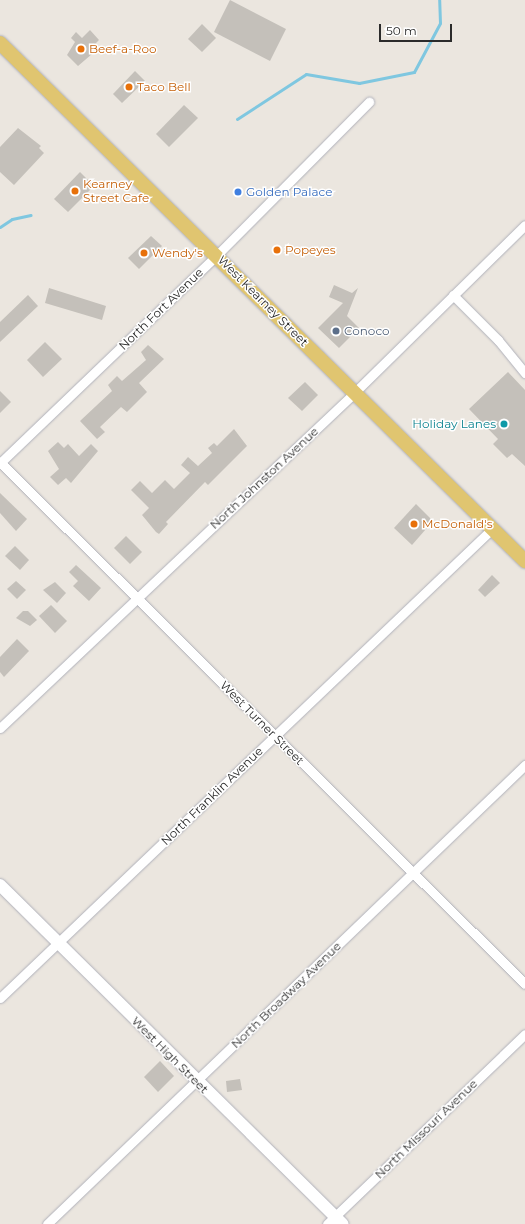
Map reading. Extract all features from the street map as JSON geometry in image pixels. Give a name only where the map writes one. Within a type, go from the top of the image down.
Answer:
[{"type":"main road","name":"West Kearney Street","points":[[0,43],[217,255],[525,561]]},
{"type":"street","name":"North Fort Avenue","points":[[0,463],[217,255],[369,102]]},
{"type":"street","name":"North Johnston Avenue","points":[[0,728],[355,392],[525,225]]},
{"type":"street","points":[[453,295],[525,373]]},
{"type":"street","name":"West Turner Street","points":[[0,463],[525,984]]},
{"type":"street","name":"North Franklin Avenue","points":[[0,998],[493,528]]},
{"type":"street","name":"North Broadway Avenue","points":[[47,1224],[413,873],[524,769]]},
{"type":"street","name":"West High Street","points":[[0,885],[334,1222]]},
{"type":"street","name":"North Missouri Avenue","points":[[334,1222],[525,1034]]},
{"type":"building","points":[[230,0],[286,29],[270,61],[214,32]]},
{"type":"building","points":[[202,24],[216,38],[202,52],[188,39]]},
{"type":"building","name":"Beef-a-Roo","points":[[90,30],[99,40],[89,50],[92,54],[78,66],[67,55],[75,42],[71,38],[76,32],[82,38]]},
{"type":"building","name":"Taco Bell","points":[[135,71],[145,81],[122,103],[113,94]]},
{"type":"building","points":[[184,105],[198,118],[169,147],[156,134]]},
{"type":"building","points":[[18,128],[41,146],[39,148],[44,153],[14,185],[0,172],[0,147]]},
{"type":"building","name":"Kearney Street Cafe","points":[[80,172],[94,186],[68,212],[54,199]]},
{"type":"building","name":"Wendy's","points":[[151,236],[162,246],[139,269],[128,258]]},
{"type":"building","points":[[334,285],[352,293],[358,288],[347,316],[359,328],[339,348],[318,328],[343,303],[329,297]]},
{"type":"building","points":[[49,288],[106,306],[102,320],[45,303]]},
{"type":"building","points":[[28,295],[38,306],[0,342],[0,322]]},
{"type":"building","points":[[45,342],[62,359],[43,377],[27,360]]},
{"type":"building","points":[[148,345],[164,359],[139,383],[147,392],[127,412],[121,407],[100,427],[105,432],[97,439],[80,421],[112,391],[108,385],[117,376],[122,381],[146,360],[141,352]]},
{"type":"building","name":"Holiday Lanes","points":[[508,372],[525,390],[525,466],[512,454],[507,458],[493,444],[498,439],[469,409]]},
{"type":"building","points":[[305,382],[318,395],[302,411],[288,398]]},
{"type":"building","points":[[0,391],[11,402],[0,413]]},
{"type":"building","points":[[234,429],[247,446],[208,485],[205,482],[166,522],[168,524],[159,534],[156,532],[142,515],[149,508],[131,490],[140,481],[152,493],[165,480],[174,489],[190,473],[181,465],[188,457],[198,466],[212,453],[208,448],[214,443],[217,446]]},
{"type":"building","points":[[58,442],[64,448],[68,444],[79,456],[91,444],[98,451],[71,483],[66,478],[58,485],[50,477],[59,469],[48,451]]},
{"type":"building","points":[[0,493],[27,519],[16,531],[0,513]]},
{"type":"building","name":"McDonald's","points":[[416,504],[433,521],[412,545],[394,528]]},
{"type":"building","points":[[126,536],[142,552],[130,564],[114,548]]},
{"type":"building","points":[[15,546],[29,560],[20,570],[5,556]]},
{"type":"building","points":[[76,565],[101,588],[89,601],[73,586],[78,581],[69,572]]},
{"type":"building","points":[[492,575],[500,583],[485,597],[478,590]]},
{"type":"building","points":[[16,581],[26,590],[17,599],[7,589]]},
{"type":"building","points":[[55,582],[66,593],[57,603],[43,590]]},
{"type":"building","points":[[51,605],[67,621],[55,633],[39,616]]},
{"type":"building","points":[[23,611],[28,611],[37,620],[30,626],[16,618]]},
{"type":"building","points":[[17,639],[29,651],[4,677],[0,672],[0,657]]},
{"type":"building","points":[[160,1061],[174,1076],[158,1092],[144,1077]]},
{"type":"building","points":[[240,1079],[242,1090],[227,1092],[226,1081]]},
{"type":"waterway","points":[[237,119],[306,74],[359,83],[414,72],[440,23],[439,0]]},
{"type":"waterway","points":[[0,227],[12,219],[31,215]]},
{"type":"place","name":"Beef-a-Roo","points":[[81,49]]},
{"type":"place","name":"Taco Bell","points":[[129,87]]},
{"type":"place","name":"Kearney Street Cafe","points":[[75,191]]},
{"type":"place","name":"Golden Palace","points":[[238,192]]},
{"type":"place","name":"Popeyes","points":[[277,250]]},
{"type":"place","name":"Wendy's","points":[[144,253]]},
{"type":"place","name":"Conoco","points":[[336,331]]},
{"type":"place","name":"Holiday Lanes","points":[[504,424]]},
{"type":"place","name":"McDonald's","points":[[414,524]]}]
